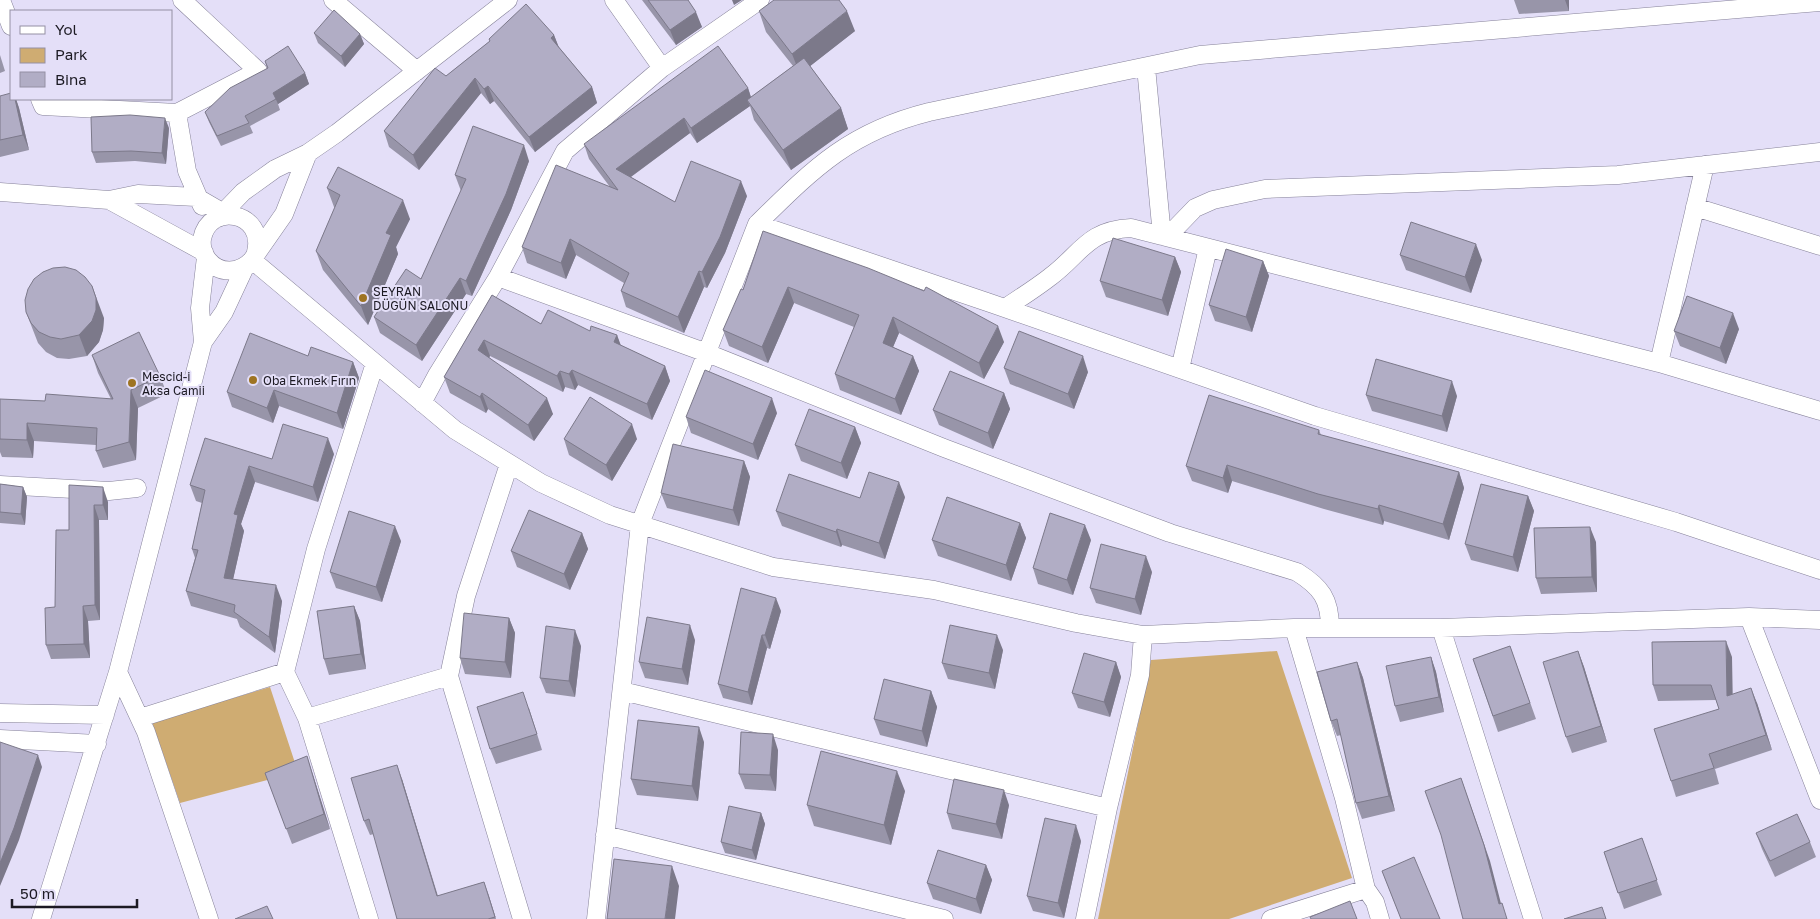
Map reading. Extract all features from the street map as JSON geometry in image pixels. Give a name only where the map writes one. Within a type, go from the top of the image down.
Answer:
[{"type":"street","points":[[1,0],[10,23]]},
{"type":"street","points":[[40,100],[43,106],[177,113],[258,71],[182,0]]},
{"type":"street","points":[[333,0],[417,71]]},
{"type":"street","points":[[41,919],[118,672],[203,342],[200,308],[205,254],[202,239],[243,192],[267,175],[308,153],[508,0]]},
{"type":"street","points":[[614,0],[662,68]]},
{"type":"street","points":[[422,403],[436,375],[498,277],[565,151],[662,68],[760,0]]},
{"type":"street","points":[[596,919],[640,524],[757,224],[830,156],[853,141],[890,123],[929,112],[1200,55],[1820,2]]},
{"type":"street","points":[[1146,67],[1165,236]]},
{"type":"street","points":[[109,200],[205,254],[215,266],[223,270],[232,271],[251,260],[257,239],[252,226],[241,218],[220,217],[196,197],[188,170],[177,113]]},
{"type":"street","points":[[1165,236],[1195,208],[1212,200],[1265,189],[1618,175],[1820,152]]},
{"type":"street","points":[[203,342],[224,312],[251,260],[284,214],[308,153]]},
{"type":"street","points":[[1660,362],[1705,165]]},
{"type":"street","points":[[0,192],[109,200],[138,194],[196,197]]},
{"type":"street","points":[[1695,207],[1820,246]]},
{"type":"street","points":[[757,224],[1315,416],[1676,522],[1820,570]]},
{"type":"street","points":[[1005,308],[1052,276],[1085,243],[1095,236],[1106,231],[1131,228],[1660,362],[1820,411]]},
{"type":"street","points":[[1180,369],[1208,248]]},
{"type":"street","points":[[251,260],[455,430],[541,483],[610,515],[774,567],[934,590],[1076,623],[1143,635],[1294,628],[1441,628],[1749,617],[1820,620]]},
{"type":"street","points":[[498,277],[707,353],[944,448],[1170,533],[1297,572],[1314,583],[1325,598],[1328,606],[1330,628]]},
{"type":"street","points":[[370,919],[307,718],[285,672],[316,549],[375,364]]},
{"type":"street","points":[[509,464],[466,596],[449,676],[522,919]]},
{"type":"street","points":[[0,484],[108,491],[137,488]]},
{"type":"street","points":[[1749,617],[1820,800]]},
{"type":"street","points":[[1294,628],[1344,798],[1366,889],[1375,902],[1380,919]]},
{"type":"street","points":[[1441,628],[1533,919]]},
{"type":"street","points":[[1086,919],[1108,808],[1140,675],[1143,635]]},
{"type":"street","points":[[118,672],[140,718],[209,919]]},
{"type":"street","points":[[140,718],[285,672]]},
{"type":"street","points":[[307,718],[449,676]]},
{"type":"street","points":[[622,691],[1108,808]]},
{"type":"street","points":[[0,713],[105,715]]},
{"type":"street","points":[[0,739],[97,744]]},
{"type":"street","points":[[605,835],[944,919]]},
{"type":"street","points":[[1271,919],[1366,889]]},
{"type":"green space","points":[[1277,651],[1352,878],[1229,919],[1098,919],[1151,660]]},
{"type":"green space","points":[[270,687],[298,772],[180,803],[152,722]]},
{"type":"building","points":[[648,0],[688,0],[696,12],[670,30]]},
{"type":"building","points":[[774,0],[839,0],[847,11],[792,54],[759,11]]},
{"type":"building","points":[[526,4],[554,35],[551,38],[592,87],[529,137],[488,86],[484,89],[475,78],[413,155],[384,131],[435,68],[446,76],[490,41],[489,39]]},
{"type":"building","points":[[334,10],[360,34],[341,56],[314,33]]},
{"type":"building","points":[[288,46],[305,73],[273,93],[276,99],[245,116],[249,123],[217,136],[205,112],[230,88],[268,68],[265,61]]},
{"type":"building","points":[[718,46],[748,88],[691,128],[684,118],[616,169],[675,202],[691,161],[741,181],[720,237],[702,272],[699,271],[678,317],[621,291],[629,273],[570,239],[561,263],[522,247],[556,165],[618,190],[584,144]]},
{"type":"building","points":[[804,58],[841,108],[783,150],[747,100]]},
{"type":"building","points":[[10,93],[10,100],[15,100],[23,135],[0,140],[0,96]]},
{"type":"building","points":[[130,115],[165,118],[162,153],[131,151],[92,152],[91,117]]},
{"type":"building","points":[[473,126],[524,145],[506,194],[466,281],[460,278],[416,345],[374,317],[406,269],[421,279],[466,179],[455,175]]},
{"type":"building","points":[[338,167],[403,200],[386,233],[391,235],[361,306],[316,251],[340,195],[327,188]]},
{"type":"building","points":[[1411,222],[1476,244],[1465,277],[1400,255]]},
{"type":"building","points":[[763,231],[868,268],[924,291],[926,287],[998,326],[979,363],[893,317],[883,343],[913,356],[895,399],[835,374],[859,315],[788,287],[762,347],[723,330],[741,289],[743,290]]},
{"type":"building","points":[[1113,238],[1175,257],[1162,300],[1100,281]]},
{"type":"building","points":[[1226,249],[1263,261],[1246,317],[1209,305]]},
{"type":"building","points":[[65,267],[76,270],[92,286],[96,298],[96,310],[92,321],[79,335],[61,339],[39,332],[31,323],[26,312],[25,300],[28,289],[34,279],[43,272],[53,268]]},
{"type":"building","points":[[492,295],[541,324],[548,310],[590,331],[591,326],[617,335],[614,342],[665,366],[647,404],[572,370],[569,374],[560,371],[557,376],[484,340],[478,350],[547,398],[528,425],[482,393],[480,397],[444,377]]},
{"type":"building","points":[[1687,296],[1733,313],[1720,348],[1674,331]]},
{"type":"building","points":[[1019,331],[1083,356],[1068,394],[1004,368]]},
{"type":"building","points":[[139,332],[160,376],[131,390],[129,442],[96,451],[97,428],[27,423],[27,440],[0,439],[0,399],[45,401],[46,394],[113,399],[92,355]]},
{"type":"building","points":[[250,333],[308,356],[311,347],[353,362],[337,413],[274,390],[267,408],[227,392]]},
{"type":"building","points":[[1376,359],[1452,381],[1442,416],[1366,395]]},
{"type":"building","points":[[705,370],[772,398],[753,444],[686,417]]},
{"type":"building","points":[[950,371],[1004,393],[988,433],[933,410]]},
{"type":"building","points":[[1209,395],[1319,430],[1318,434],[1459,472],[1443,524],[1379,505],[1378,509],[1318,494],[1227,465],[1223,478],[1186,466]]},
{"type":"building","points":[[590,397],[632,424],[606,465],[564,439]]},
{"type":"building","points":[[809,409],[855,427],[841,463],[795,445]]},
{"type":"building","points":[[283,424],[328,438],[313,487],[249,466],[234,514],[238,515],[224,578],[276,585],[269,637],[234,612],[235,605],[186,591],[198,550],[192,549],[205,490],[190,485],[205,438],[272,459]]},
{"type":"building","points":[[673,444],[744,461],[733,510],[661,493]]},
{"type":"building","points":[[869,472],[899,482],[879,543],[837,529],[836,532],[776,511],[789,474],[860,498]]},
{"type":"building","points":[[0,484],[23,487],[21,514],[0,512]]},
{"type":"building","points":[[1481,484],[1528,496],[1513,557],[1465,544]]},
{"type":"building","points":[[69,485],[103,487],[103,505],[94,505],[95,605],[83,606],[84,644],[46,645],[45,608],[55,607],[56,530],[69,530]]},
{"type":"building","points":[[947,497],[1020,523],[1006,565],[932,540]]},
{"type":"building","points":[[529,510],[582,533],[564,574],[511,551]]},
{"type":"building","points":[[349,511],[395,526],[376,587],[330,572]]},
{"type":"building","points":[[1050,513],[1085,525],[1067,580],[1033,568]]},
{"type":"building","points":[[1590,527],[1592,577],[1536,578],[1534,528]]},
{"type":"building","points":[[1101,544],[1146,556],[1135,599],[1090,588]]},
{"type":"building","points":[[741,588],[776,598],[765,635],[762,635],[748,692],[718,684]]},
{"type":"building","points":[[354,606],[361,654],[324,659],[317,611]]},
{"type":"building","points":[[464,613],[509,618],[505,662],[460,658]]},
{"type":"building","points":[[647,617],[690,625],[682,669],[639,662]]},
{"type":"building","points":[[950,625],[997,635],[989,673],[942,663]]},
{"type":"building","points":[[546,626],[575,630],[569,681],[540,678]]},
{"type":"building","points":[[1726,641],[1727,696],[1751,688],[1766,735],[1709,754],[1714,768],[1671,781],[1654,729],[1719,709],[1711,685],[1653,685],[1652,642]]},
{"type":"building","points":[[1510,646],[1530,703],[1493,716],[1473,659]]},
{"type":"building","points":[[1578,651],[1601,726],[1566,737],[1543,662]]},
{"type":"building","points":[[1084,653],[1116,662],[1104,702],[1072,693]]},
{"type":"building","points":[[1431,657],[1439,697],[1395,706],[1386,666]]},
{"type":"building","points":[[1357,662],[1389,796],[1356,803],[1337,719],[1331,721],[1317,672]]},
{"type":"building","points":[[884,679],[931,691],[922,731],[874,719]]},
{"type":"building","points":[[523,692],[537,734],[490,749],[477,707]]},
{"type":"building","points":[[638,720],[699,727],[692,786],[631,779]]},
{"type":"building","points":[[741,732],[773,734],[770,775],[739,774]]},
{"type":"building","points":[[0,742],[38,755],[14,828],[0,863]]},
{"type":"building","points":[[821,751],[897,771],[884,825],[807,805]]},
{"type":"building","points":[[307,756],[324,814],[286,829],[265,773]]},
{"type":"building","points":[[397,765],[437,896],[484,882],[495,917],[488,919],[397,919],[369,819],[364,821],[351,778]]},
{"type":"building","points":[[1461,778],[1484,845],[1499,904],[1502,903],[1507,919],[1463,919],[1441,835],[1425,791]]},
{"type":"building","points":[[954,779],[1004,790],[996,824],[947,813]]},
{"type":"building","points":[[729,806],[761,813],[752,850],[721,842]]},
{"type":"building","points":[[1797,814],[1810,842],[1770,861],[1756,833]]},
{"type":"building","points":[[1045,818],[1076,825],[1058,903],[1027,896]]},
{"type":"building","points":[[1642,838],[1657,880],[1618,893],[1604,852]]},
{"type":"building","points":[[938,850],[986,865],[976,899],[927,883]]},
{"type":"building","points":[[1414,857],[1440,919],[1401,919],[1382,871]]},
{"type":"building","points":[[614,859],[672,866],[665,919],[607,919]]},
{"type":"building","points":[[1350,901],[1357,919],[1311,919],[1310,917]]},
{"type":"building","points":[[267,906],[273,919],[235,919]]},
{"type":"building","points":[[1602,907],[1606,919],[1564,919]]},
{"type":"place","name":"SEYRAN DÜĞÜN SALONU","points":[[363,298]]},
{"type":"place","name":"Oba Ekmek Fırın","points":[[253,380]]},
{"type":"place","name":"Mescid-i Aksa Camii","points":[[132,383]]}]
